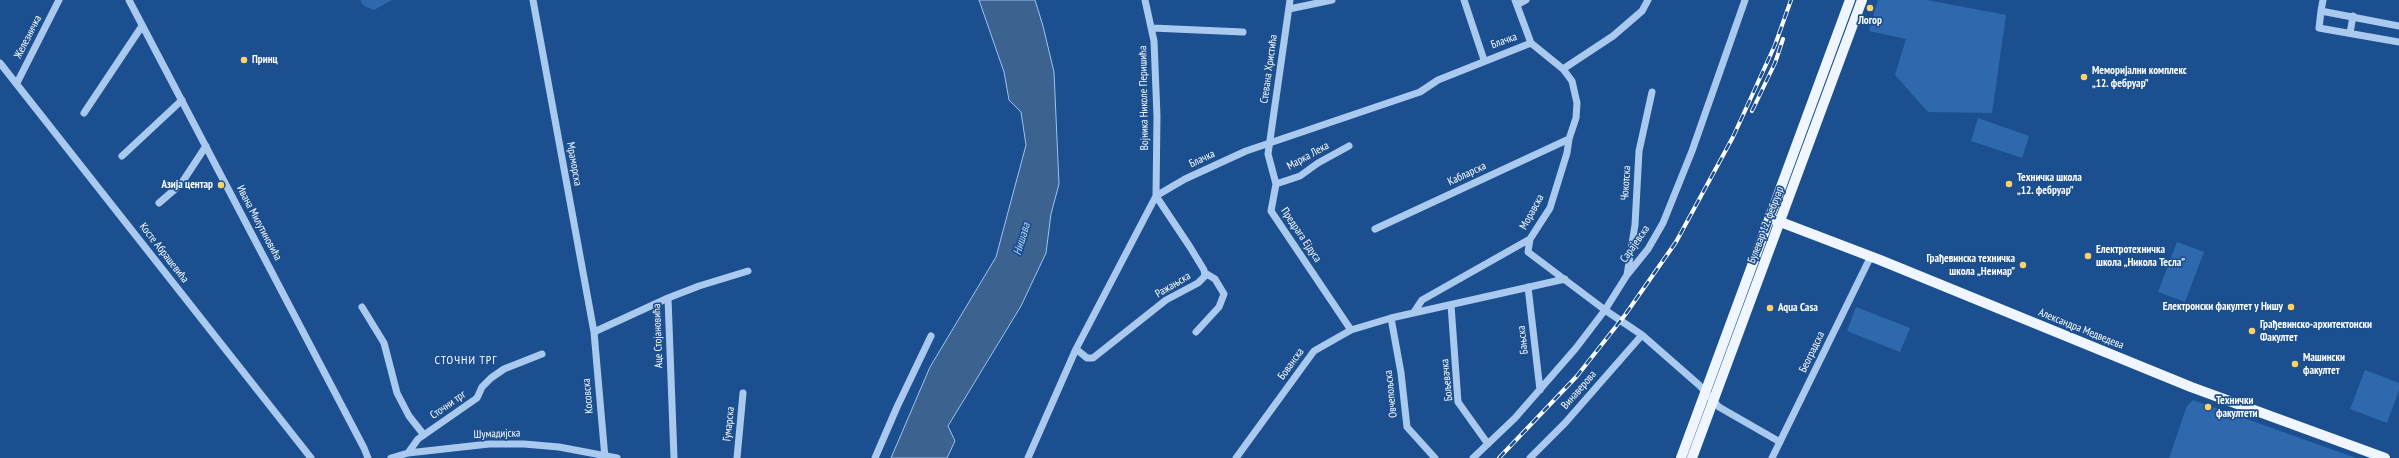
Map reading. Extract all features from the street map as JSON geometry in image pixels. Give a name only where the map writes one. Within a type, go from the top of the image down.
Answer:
[{"type":"main road","name":"Булевар 12. фебруар","points":[[1681,458],[1850,0]]},
{"type":"main road","name":"Булевар 12. фебруар","points":[[1692,458],[1712,401],[1781,222],[1862,0]]},
{"type":"main road","name":"Александра Медведева","points":[[1770,218],[1871,256],[2192,387],[2385,458]]},
{"type":"street","name":"Железничка","points":[[16,83],[59,0]]},
{"type":"street","name":"Ивана Милутиновића","points":[[129,0],[368,458]]},
{"type":"street","name":"Мраморска","points":[[533,0],[594,332]]},
{"type":"street","name":"Војника Николе Перишића","points":[[1145,0],[1152,28],[1157,116],[1156,196]]},
{"type":"street","name":"Стевана Христића","points":[[1270,141],[1290,0]]},
{"type":"street","points":[[1289,9],[1332,0]]},
{"type":"street","points":[[1464,0],[1484,60]]},
{"type":"street","points":[[1526,0],[1516,3],[1531,43]]},
{"type":"street","points":[[1563,69],[1613,36],[1642,11],[1648,0]]},
{"type":"street","name":"Сарајевска","points":[[1473,458],[1540,390],[1605,310],[1627,276],[1648,249],[1663,223],[1717,85],[1745,0]]},
{"type":"street","points":[[2323,0],[2319,28],[2399,42]]},
{"type":"street","points":[[2322,10],[2399,26]]},
{"type":"street","points":[[2350,33],[2353,16]]},
{"type":"street","points":[[84,113],[142,26]]},
{"type":"street","points":[[1152,28],[1243,32]]},
{"type":"street","name":"Блачка","points":[[1156,196],[1185,179],[1270,141],[1420,92],[1438,80],[1484,60],[1531,43]]},
{"type":"street","name":"Моравска","points":[[1531,43],[1563,69],[1572,81],[1577,103],[1576,118],[1550,208],[1530,239],[1528,248],[1530,255],[1642,335],[1705,392],[1712,401]]},
{"type":"street","name":"Косте Абрашевића","points":[[0,63],[311,458]]},
{"type":"street","name":"Чокотска","points":[[1627,276],[1634,225],[1639,151],[1652,92]]},
{"type":"street","points":[[122,156],[182,100]]},
{"type":"street","name":"Кабларска","points":[[1375,228],[1569,139]]},
{"type":"street","name":"Предрага Ејдуса","points":[[1270,141],[1268,154],[1276,184],[1276,193],[1271,207],[1272,215],[1351,330]]},
{"type":"street","points":[[159,203],[181,184],[206,146]]},
{"type":"street","name":"Марка Лека","points":[[1276,184],[1300,176],[1318,163],[1349,146]]},
{"type":"street","points":[[1028,458],[1076,349],[1156,196]]},
{"type":"street","name":"Ражањска","points":[[1076,349],[1087,358],[1093,358],[1166,300],[1198,283],[1205,274],[1156,196]]},
{"type":"street","points":[[1414,312],[1422,300],[1530,239]]},
{"type":"street","name":"Београдска","points":[[1772,458],[1871,256]]},
{"type":"street","name":"Аце Стојановића","points":[[674,458],[668,298],[699,286],[748,271]]},
{"type":"street","points":[[1196,332],[1219,307],[1224,294],[1215,279],[1205,274]]},
{"type":"street","name":"Бованска","points":[[1236,458],[1314,351],[1351,330],[1414,312],[1565,279]]},
{"type":"street","name":"Бањска","points":[[1528,287],[1540,390]]},
{"type":"street","points":[[594,332],[668,298]]},
{"type":"street","name":"Бољевачка","points":[[1451,304],[1458,402],[1488,444]]},
{"type":"street","points":[[362,308],[384,343],[397,393],[410,416],[424,435]]},
{"type":"street","name":"Овчепољска","points":[[1391,318],[1401,373],[1407,427],[1436,458]]},
{"type":"street","name":"Косовска","points":[[594,332],[605,457]]},
{"type":"street","name":"Винаверова","points":[[1530,458],[1565,423],[1642,335]]},
{"type":"street","points":[[875,458],[897,407],[931,336]]},
{"type":"street","name":"Сточни трг","points":[[408,453],[418,439],[477,398],[482,387],[491,378],[504,369],[542,354]]},
{"type":"street","name":"Гумарска","points":[[737,458],[743,393]]},
{"type":"street","points":[[1712,401],[1780,442]]},
{"type":"street","name":"Шумадијска","points":[[391,458],[408,453],[489,444],[524,444],[617,458]]},
{"type":"shaded area","points":[[360,0],[392,0],[374,10],[364,6]]},
{"type":"shaded area","points":[[1878,0],[1927,0],[2006,15],[1992,113],[1928,112],[1895,75],[1906,39],[1869,31]]},
{"type":"shaded area","points":[[1978,118],[2029,136],[2022,158],[1971,141]]},
{"type":"shaded area","points":[[2177,242],[2204,252],[2185,302],[2158,292]]},
{"type":"shaded area","points":[[1856,307],[1910,328],[1900,352],[1847,331]]},
{"type":"shaded area","points":[[2365,370],[2399,383],[2399,390],[2387,423],[2350,409]]},
{"type":"shaded area","points":[[2193,400],[2356,458],[2169,458],[2187,406]]},
{"type":"water","name":"Нишава","points":[[979,0],[1035,0],[1043,26],[1054,72],[1059,184],[1051,214],[1046,253],[1021,306],[948,426],[955,441],[947,458],[891,458],[930,367],[996,257],[1026,145],[1021,112],[1009,100],[1004,72]]},
{"type":"railway","points":[[1499,458],[1577,376],[1625,315],[1676,242],[1733,137],[1775,45],[1791,0]]},
{"type":"railway","points":[[1752,111],[1775,63],[1783,39]]},
{"type":"place","name":"Логор","points":[[1870,8]]},
{"type":"place","name":"Принц","points":[[244,60]]},
{"type":"place","name":"Меморијални комплекс „12. фебруар”","points":[[2084,77]]},
{"type":"place","name":"Техничка школа „12. фебруар”","points":[[2009,184]]},
{"type":"place","name":"Азија центар","points":[[221,185]]},
{"type":"place","name":"Електротехничка школа „Никола Тесла”","points":[[2088,256]]},
{"type":"place","name":"Грађевинска техничка школа „Неимар”","points":[[2023,265]]},
{"type":"place","name":"Електронски факултет у Нишу","points":[[2291,307]]},
{"type":"place","name":"Aqua Casa","points":[[1770,308]]},
{"type":"place","name":"Грађевинско-архитектонски Факултет","points":[[2252,331]]},
{"type":"place","name":"Машински факултет","points":[[2295,364]]},
{"type":"place","name":"Технички факултети","points":[[2208,407]]},
{"type":"district","name":"СТОЧНИ ТРГ","points":[[466,361]]}]
